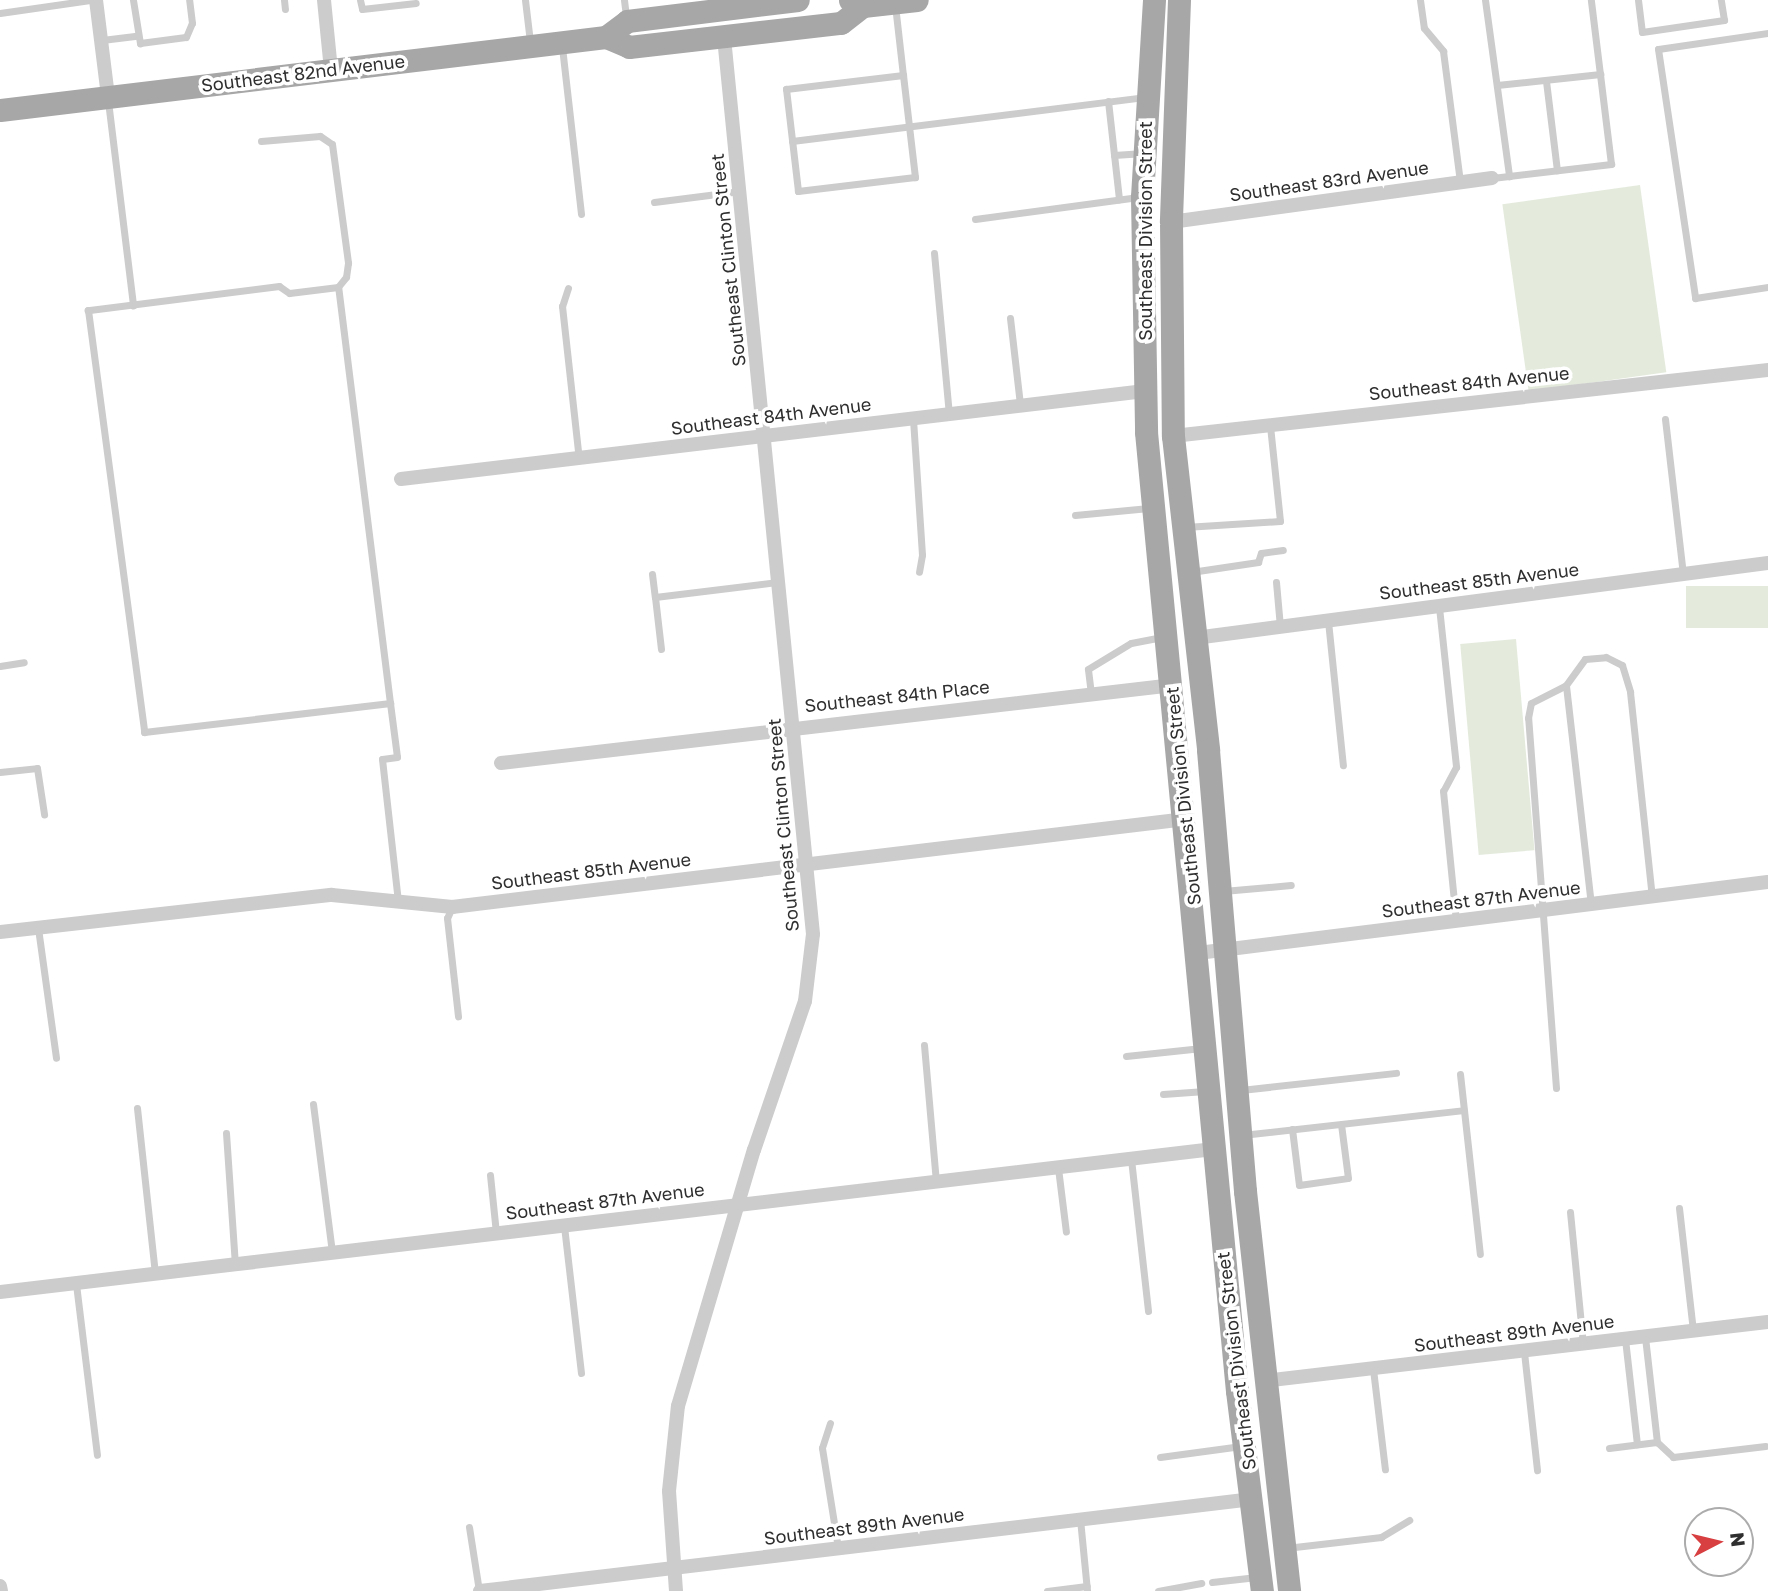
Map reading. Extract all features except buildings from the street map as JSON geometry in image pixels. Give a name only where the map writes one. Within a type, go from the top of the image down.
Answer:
[{"type":"main road","name":"Southeast 82nd Avenue","points":[[606,37],[626,10],[798,0]]},
{"type":"main road","name":"Southeast Division Street","points":[[1154,0],[1144,152],[1130,198],[1153,508],[1198,953],[1223,1250],[1261,1584]]},
{"type":"main road","name":"Southeast Division Street","points":[[1179,0],[1171,222],[1173,436],[1186,572],[1208,750],[1240,1135],[1264,1381],[1289,1591]]},
{"type":"main road","name":"Southeast 82nd Avenue","points":[[0,110],[606,37],[629,47],[841,23],[856,3],[906,1]]},
{"type":"main road","points":[[1145,391],[1161,430],[1173,436]]},
{"type":"main road","points":[[1172,685],[1186,688],[1194,737],[1208,750]]},
{"type":"main road","points":[[1223,1250],[1239,1280],[1248,1376],[1264,1381]]},
{"type":"main road","points":[[1253,1499],[1283,1523]]},
{"type":"street","points":[[96,0],[108,97]]},
{"type":"street","points":[[324,0],[331,70]]},
{"type":"street","name":"Southeast Clinton Street","points":[[676,1591],[670,1449],[678,1406],[737,1205],[805,1001],[813,944],[808,864],[724,37]]},
{"type":"street","name":"Southeast 83rd Avenue","points":[[1171,222],[1492,178]]},
{"type":"street","name":"Southeast 84th Avenue","points":[[1173,436],[1768,370]]},
{"type":"street","name":"Southeast 84th Avenue","points":[[401,479],[1145,391]]},
{"type":"street","name":"Southeast 85th Avenue","points":[[1195,638],[1768,564]]},
{"type":"street","name":"Southeast 84th Place","points":[[501,763],[793,726],[1172,685]]},
{"type":"street","name":"Southeast 85th Avenue","points":[[0,932],[307,896],[452,907],[1185,820]]},
{"type":"street","name":"Southeast 87th Avenue","points":[[1198,953],[1768,882]]},
{"type":"street","name":"Southeast 87th Avenue","points":[[0,1292],[1214,1149]]},
{"type":"street","name":"Southeast 89th Avenue","points":[[1264,1381],[1768,1322]]},
{"type":"street","name":"Southeast 89th Avenue","points":[[480,1591],[1253,1499]]},
{"type":"lane","points":[[0,13],[90,0]]},
{"type":"lane","points":[[134,0],[137,36],[141,43],[186,37],[192,23],[189,0]]},
{"type":"lane","points":[[360,0],[362,9],[416,3]]},
{"type":"lane","points":[[525,0],[530,46]]},
{"type":"lane","points":[[1420,0],[1424,28],[1443,51],[1460,183]]},
{"type":"lane","points":[[1485,0],[1509,176]]},
{"type":"lane","points":[[1492,178],[1611,164],[1591,0]]},
{"type":"lane","points":[[1638,0],[1642,32],[1724,20],[1721,0]]},
{"type":"lane","points":[[903,75],[786,89],[798,191],[915,177],[903,75],[906,1]]},
{"type":"lane","points":[[1768,33],[1658,49],[1695,298],[1768,287]]},
{"type":"lane","points":[[101,40],[137,36]]},
{"type":"lane","points":[[562,43],[581,214]]},
{"type":"lane","points":[[1497,86],[1600,74]]},
{"type":"lane","points":[[1546,81],[1557,170]]},
{"type":"lane","points":[[108,97],[134,305]]},
{"type":"lane","points":[[792,141],[1146,97]]},
{"type":"lane","points":[[975,219],[1130,198],[1114,155],[1108,101]]},
{"type":"lane","points":[[261,141],[320,135],[332,144],[348,263],[346,276],[338,287],[397,757],[382,759],[398,902]]},
{"type":"lane","points":[[1114,155],[1144,152]]},
{"type":"lane","points":[[654,202],[740,191]]},
{"type":"lane","points":[[934,253],[949,414]]},
{"type":"lane","points":[[338,287],[289,293],[279,286],[88,310],[144,732],[390,703]]},
{"type":"lane","points":[[568,288],[562,306],[579,459]]},
{"type":"lane","points":[[1010,318],[1020,405]]},
{"type":"lane","points":[[913,419],[922,555],[919,572]]},
{"type":"lane","points":[[1665,419],[1683,574]]},
{"type":"lane","points":[[1181,527],[1280,521],[1269,425]]},
{"type":"lane","points":[[1074,515],[1153,508]]},
{"type":"lane","points":[[1186,572],[1258,562],[1261,553],[1283,550]]},
{"type":"lane","points":[[652,574],[661,649]]},
{"type":"lane","points":[[655,597],[779,582]]},
{"type":"lane","points":[[1276,582],[1280,626]]},
{"type":"lane","points":[[1439,606],[1456,767],[1443,791],[1456,922]]},
{"type":"lane","points":[[1328,621],[1343,765]]},
{"type":"lane","points":[[1091,694],[1088,669],[1131,643],[1167,636]]},
{"type":"lane","points":[[1556,1088],[1528,718],[1531,703],[1566,685],[1585,659],[1606,657],[1622,665],[1630,692],[1652,897]]},
{"type":"lane","points":[[0,666],[24,662]]},
{"type":"lane","points":[[1566,685],[1591,905]]},
{"type":"lane","points":[[0,772],[37,768],[44,814]]},
{"type":"lane","points":[[1221,892],[1292,885]]},
{"type":"lane","points":[[452,907],[447,918],[458,1016]]},
{"type":"lane","points":[[38,928],[56,1058]]},
{"type":"lane","points":[[923,1045],[936,1182]]},
{"type":"lane","points":[[1126,1056],[1206,1048]]},
{"type":"lane","points":[[1237,1090],[1396,1073]]},
{"type":"lane","points":[[1460,1073],[1480,1254]]},
{"type":"lane","points":[[1163,1094],[1209,1091]]},
{"type":"lane","points":[[313,1104],[332,1253]]},
{"type":"lane","points":[[137,1108],[155,1273]]},
{"type":"lane","points":[[1240,1135],[1464,1110]]},
{"type":"lane","points":[[1292,1129],[1299,1185],[1348,1178],[1341,1124]]},
{"type":"lane","points":[[226,1133],[235,1264]]},
{"type":"lane","points":[[1131,1159],[1148,1311]]},
{"type":"lane","points":[[1058,1168],[1066,1232]]},
{"type":"lane","points":[[490,1175],[496,1233]]},
{"type":"lane","points":[[1679,1208],[1693,1331]]},
{"type":"lane","points":[[1570,1212],[1583,1345]]},
{"type":"lane","points":[[564,1225],[581,1373]]},
{"type":"lane","points":[[76,1283],[97,1455]]},
{"type":"lane","points":[[1645,1337],[1657,1442],[1673,1457],[1765,1446]]},
{"type":"lane","points":[[1625,1339],[1637,1444]]},
{"type":"lane","points":[[1524,1352],[1537,1470]]},
{"type":"lane","points":[[1373,1369],[1385,1469]]},
{"type":"lane","points":[[830,1423],[822,1448],[838,1548]]},
{"type":"lane","points":[[1609,1448],[1657,1442]]},
{"type":"lane","points":[[1160,1457],[1245,1446]]},
{"type":"lane","points":[[1047,1591],[1087,1589],[1080,1519]]},
{"type":"lane","points":[[1286,1549],[1381,1537],[1409,1520]]},
{"type":"lane","points":[[469,1527],[480,1591]]},
{"type":"lane","points":[[1212,1582],[1261,1584]]},
{"type":"lane","points":[[1158,1591],[1201,1583]]},
{"type":"shaded area","points":[[1640,185],[1666,372],[1529,392],[1502,204]]},
{"type":"shaded area","points":[[1686,586],[1768,586],[1768,628],[1686,628]]},
{"type":"shaded area","points":[[1516,639],[1534,850],[1479,855],[1460,644]]}]
